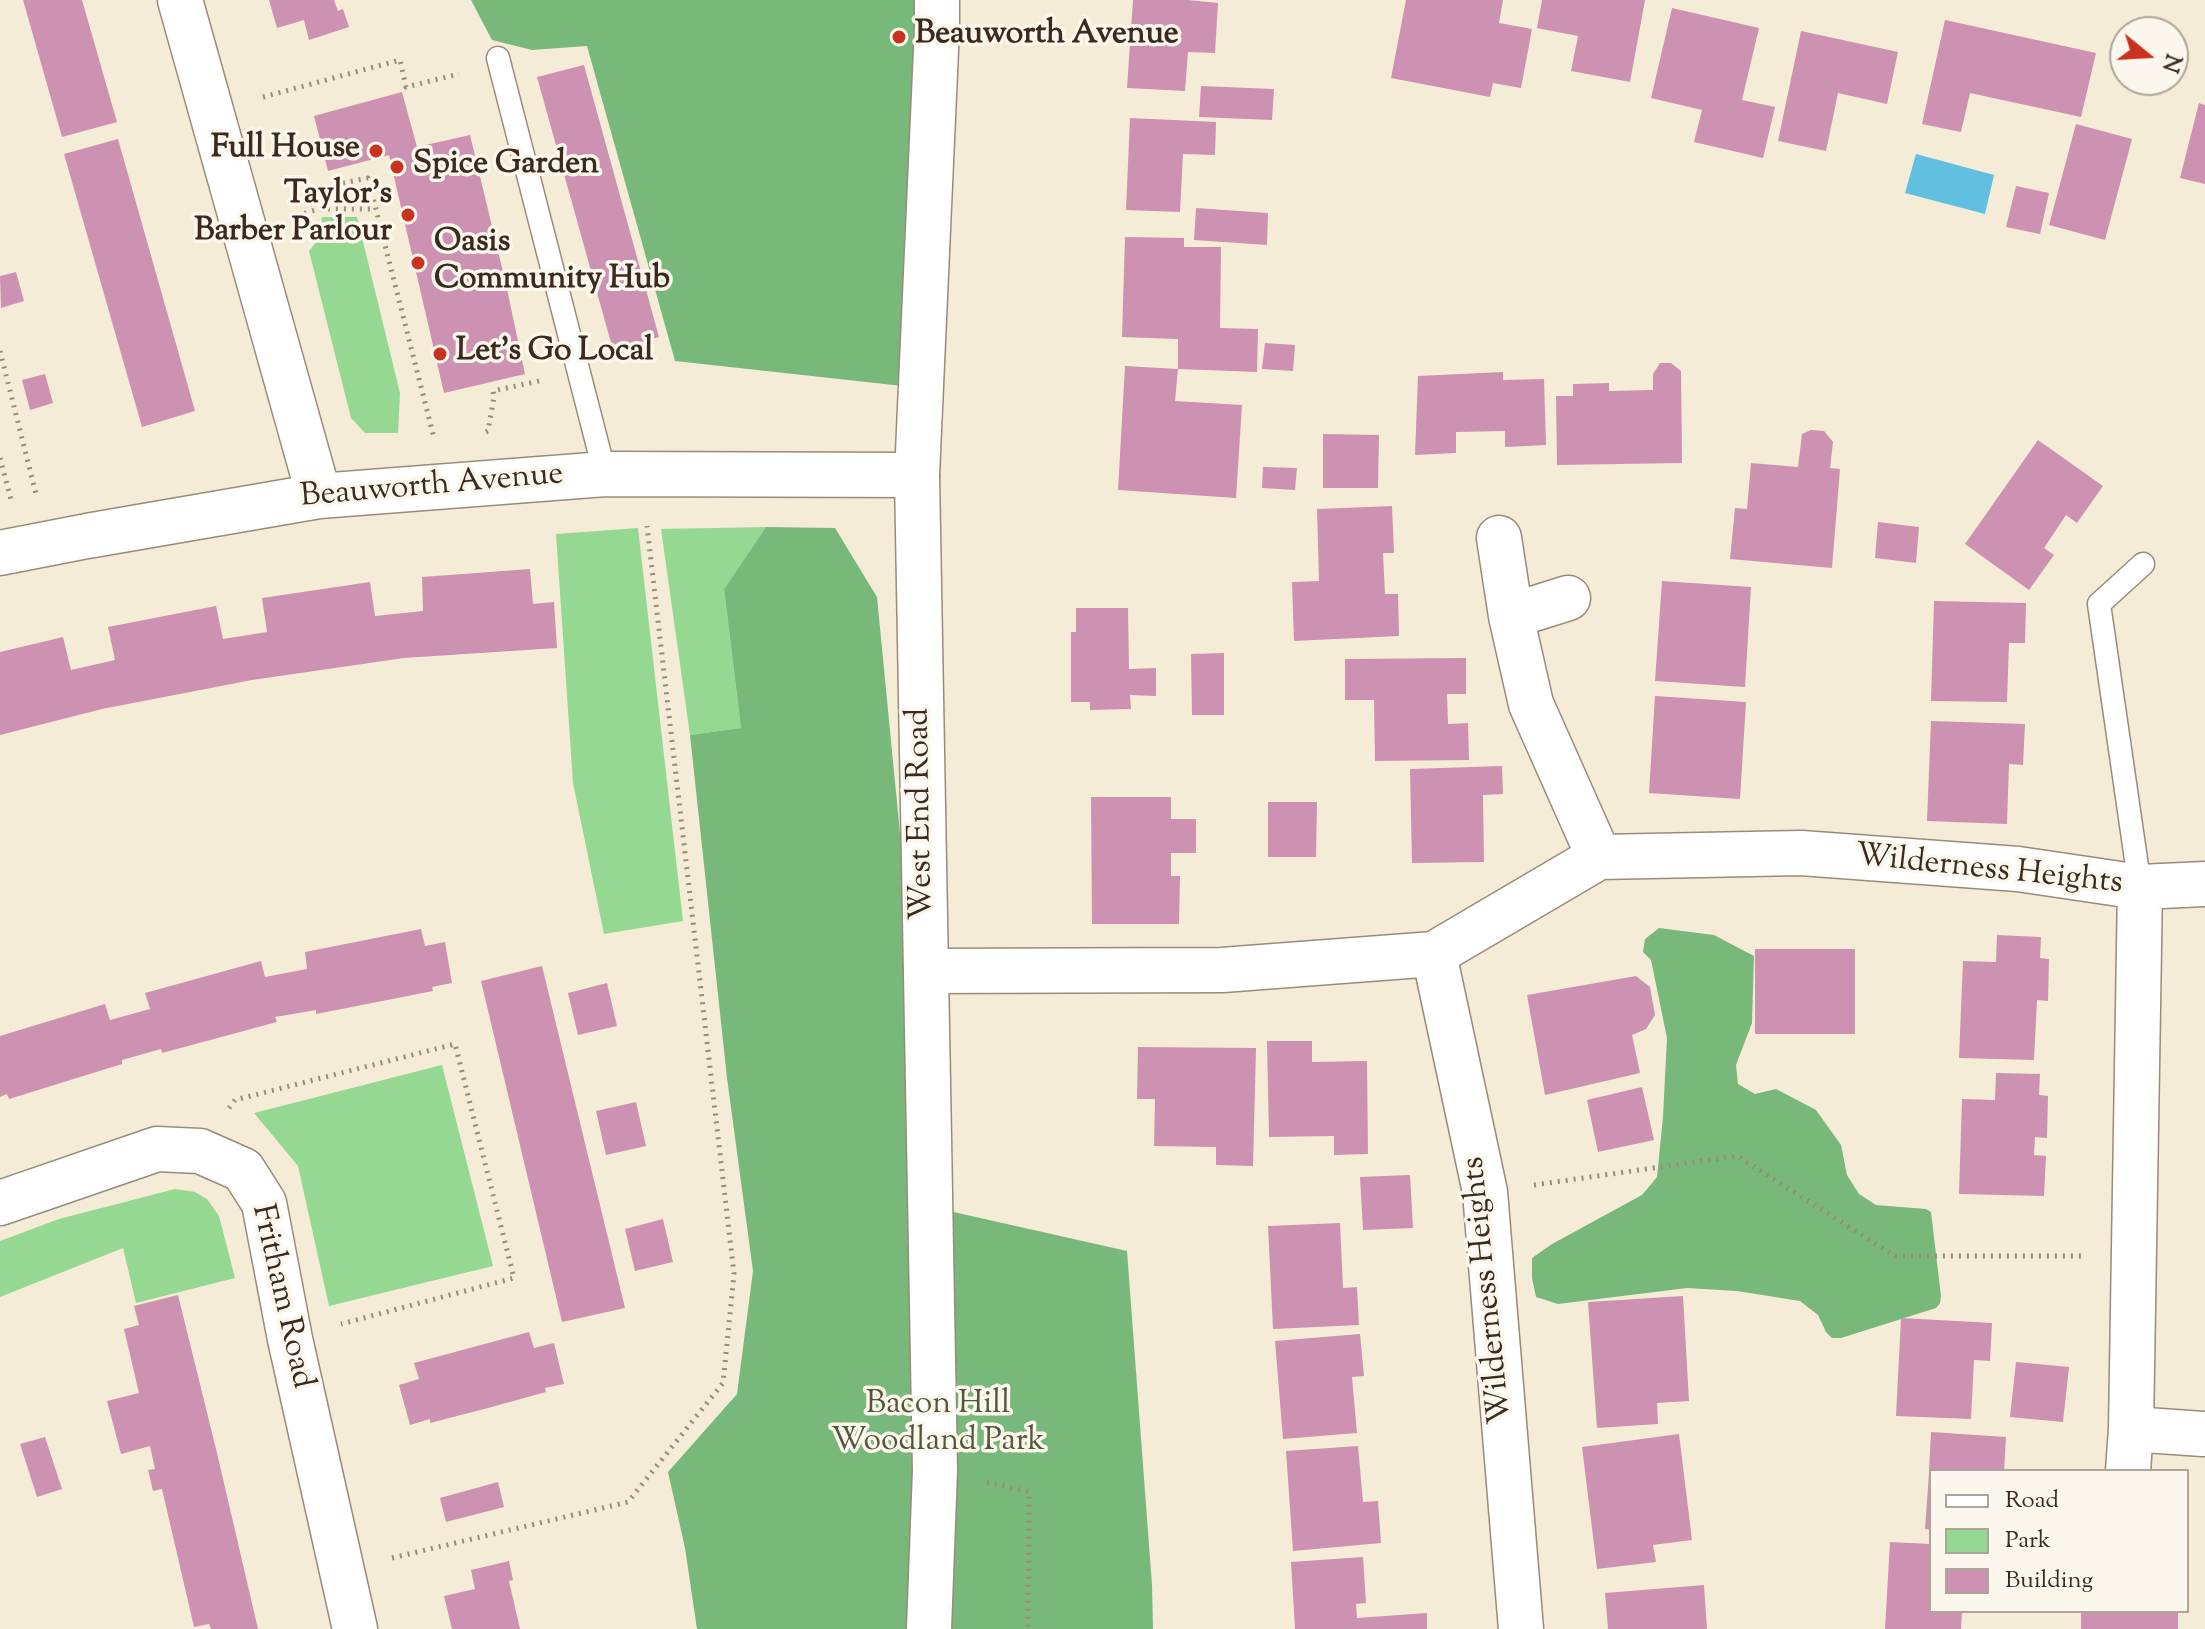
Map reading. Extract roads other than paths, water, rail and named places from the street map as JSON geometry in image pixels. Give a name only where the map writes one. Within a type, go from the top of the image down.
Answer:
[{"type":"street","points":[[180,0],[319,496]]},
{"type":"street","name":"West End Road","points":[[929,1629],[935,1470],[917,475],[937,0]]},
{"type":"street","name":"Beauworth Avenue","points":[[0,553],[319,496],[446,485],[623,473],[917,475]]},
{"type":"street","points":[[1499,538],[1511,616],[1531,704],[1599,857]]},
{"type":"street","points":[[1511,616],[1568,598]]},
{"type":"street","name":"Wilderness Heights","points":[[926,971],[1222,970],[1434,954],[1599,857],[1801,853],[2018,869],[2140,887],[2205,884]]},
{"type":"street","name":"Wilderness Heights","points":[[2140,887],[2129,1450],[2204,1434]]},
{"type":"street","name":"Wilderness Heights","points":[[1434,954],[1485,1192],[1521,1629]]},
{"type":"street","name":"Fritham Road","points":[[0,1203],[157,1149],[200,1151],[243,1170],[264,1203],[290,1339],[355,1629]]},
{"type":"lane","points":[[498,58],[623,473]]},
{"type":"lane","points":[[2140,887],[2099,604],[2143,564]]},
{"type":"water","points":[[1916,154],[1994,175],[1985,214],[1905,193]]},
{"type":"place","name":"Beauworth Avenue","points":[[899,37]]},
{"type":"place","name":"Full House","points":[[376,151]]},
{"type":"place","name":"Spice Garden","points":[[397,167]]},
{"type":"place","name":"Taylor's Barber Parlour","points":[[408,215]]},
{"type":"place","name":"Oasis Community Hub","points":[[418,263]]},
{"type":"place","name":"Let's Go Local","points":[[440,354]]},
{"type":"park label","name":"Bacon Hill Woodland Park","points":[[938,1426]]}]
